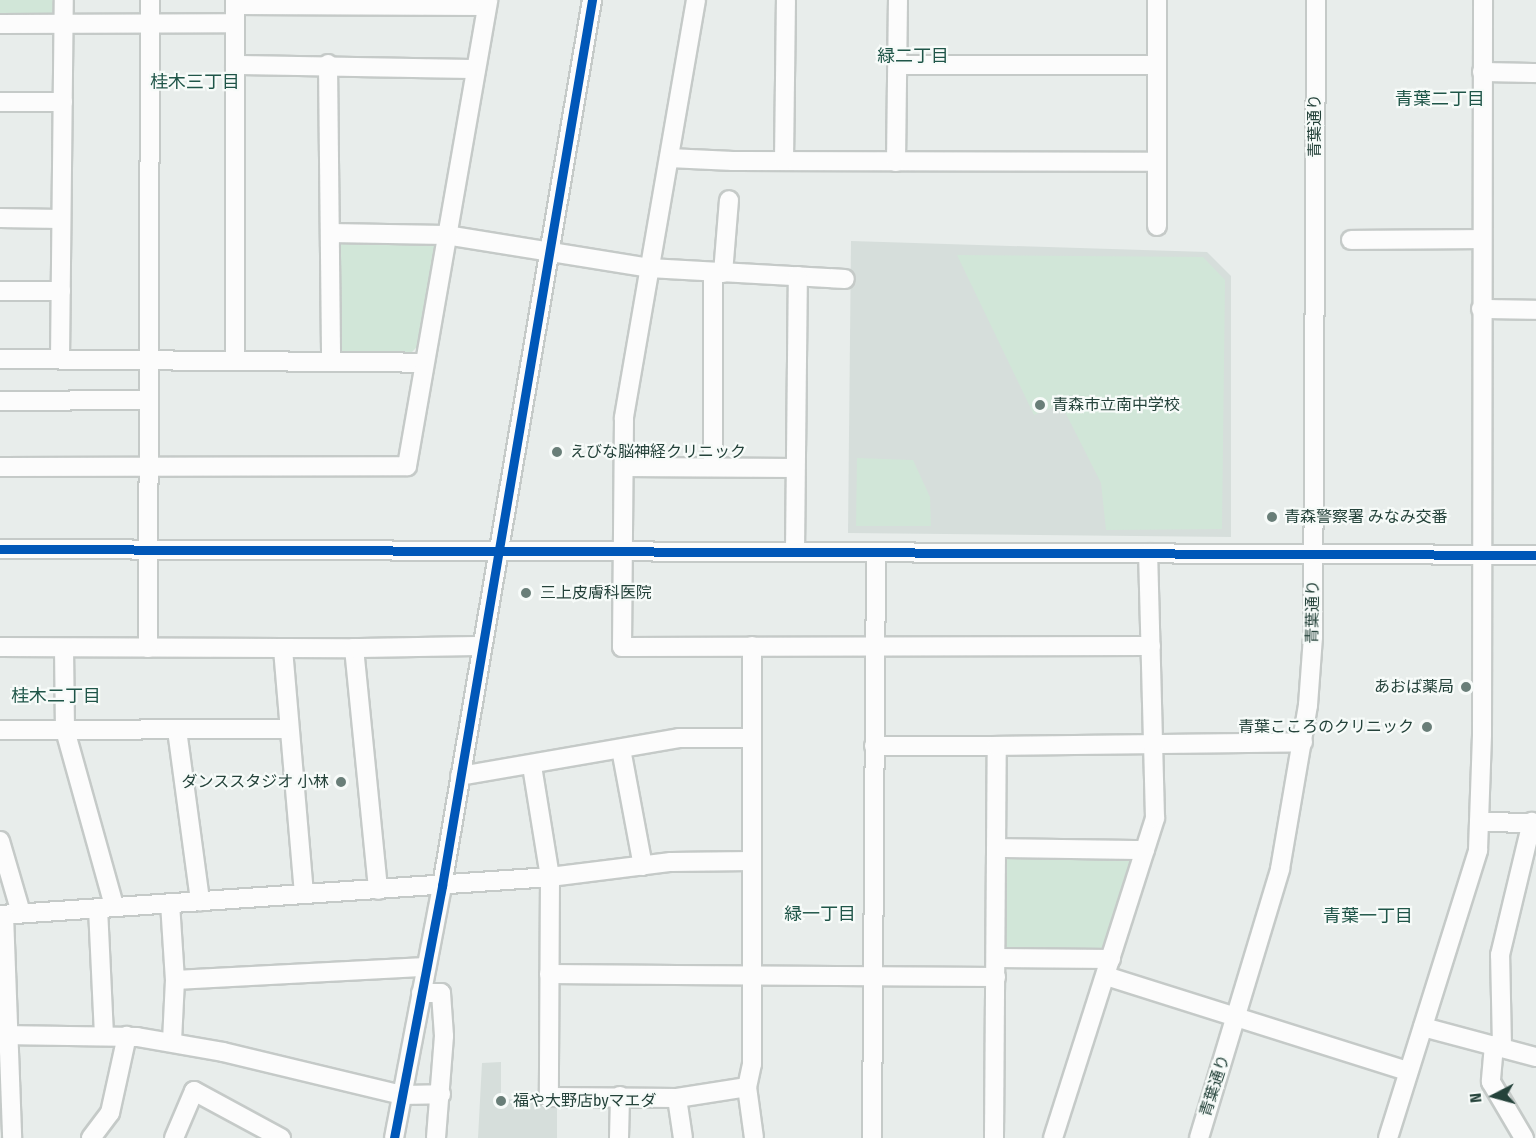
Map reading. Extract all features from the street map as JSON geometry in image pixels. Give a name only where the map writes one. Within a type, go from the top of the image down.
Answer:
[{"type":"street","points":[[60,359],[64,0]]},
{"type":"street","points":[[148,648],[150,0]]},
{"type":"street","points":[[394,1138],[442,886],[592,0]]},
{"type":"street","points":[[696,0],[624,418],[622,647],[1151,646]]},
{"type":"street","points":[[784,161],[786,0]]},
{"type":"street","points":[[897,162],[898,0]]},
{"type":"street","points":[[1157,0],[1157,226]]},
{"type":"street","name":"青葉通り","points":[[1198,1138],[1237,1017],[1282,861],[1303,742],[1313,637],[1316,0]]},
{"type":"street","points":[[1388,1138],[1478,850],[1483,0]]},
{"type":"street","points":[[0,24],[150,23],[235,9],[487,3],[407,466],[0,466]]},
{"type":"street","points":[[235,9],[235,361]]},
{"type":"street","points":[[235,65],[328,64],[476,69]]},
{"type":"street","points":[[328,64],[331,362]]},
{"type":"street","points":[[898,65],[1157,65]]},
{"type":"street","points":[[1482,72],[1536,73]]},
{"type":"street","points":[[0,102],[63,102]]},
{"type":"street","points":[[669,158],[897,162],[1157,162]]},
{"type":"street","points":[[713,467],[718,273],[729,200]]},
{"type":"street","points":[[0,218],[61,219]]},
{"type":"street","points":[[330,233],[446,236],[549,250],[649,268],[845,279]]},
{"type":"street","points":[[1351,240],[1481,239]]},
{"type":"street","points":[[795,551],[798,276]]},
{"type":"street","points":[[0,291],[61,291]]},
{"type":"street","points":[[1481,309],[1536,310]]},
{"type":"street","points":[[0,359],[424,363]]},
{"type":"street","points":[[0,401],[149,400]]},
{"type":"street","points":[[624,467],[795,468]]},
{"type":"street","points":[[0,549],[1536,555]]},
{"type":"street","points":[[872,1138],[876,552]]},
{"type":"street","points":[[1053,1138],[1156,809],[1148,553]]},
{"type":"street","points":[[0,647],[283,649],[482,646]]},
{"type":"street","points":[[752,646],[749,738],[751,861],[749,976],[752,1064],[747,1087],[754,1138]]},
{"type":"street","points":[[64,648],[65,730],[106,907],[104,1035]]},
{"type":"street","points":[[354,648],[378,890]]},
{"type":"street","points":[[283,649],[304,894]]},
{"type":"street","points":[[0,730],[289,729]]},
{"type":"street","points":[[177,730],[200,901]]},
{"type":"street","points":[[460,776],[532,766],[679,738],[749,738]]},
{"type":"street","points":[[874,747],[1303,742]]},
{"type":"street","points":[[994,1138],[997,746]]},
{"type":"street","points":[[621,749],[643,866]]},
{"type":"street","points":[[532,766],[550,878],[549,1097],[677,1098],[747,1087]]},
{"type":"street","points":[[1479,822],[1534,823],[1500,955],[1498,1046],[1491,1082],[1524,1138]]},
{"type":"street","points":[[0,841],[8,914],[5,1035],[12,1138]]},
{"type":"street","points":[[996,848],[1145,850]]},
{"type":"street","points":[[8,914],[442,886],[550,878],[643,866],[751,861]]},
{"type":"street","points":[[170,903],[175,980],[172,1042]]},
{"type":"street","points":[[996,958],[1108,967],[1237,1017],[1408,1071]]},
{"type":"street","points":[[175,980],[426,967]]},
{"type":"street","points":[[549,974],[872,975],[996,978]]},
{"type":"street","points":[[421,993],[441,993],[441,1094],[436,1138]]},
{"type":"street","points":[[1424,1027],[1536,1057]]},
{"type":"street","points":[[5,1035],[104,1035],[172,1042],[402,1095],[441,1094]]},
{"type":"street","points":[[91,1138],[110,1113],[127,1036]]},
{"type":"street","points":[[174,1138],[194,1090],[281,1138]]},
{"type":"street","points":[[619,1138],[620,1096]]},
{"type":"street","points":[[677,1098],[683,1138]]},
{"type":"shaded area","name":"青森市立南中学校","points":[[851,241],[1207,252],[1231,276],[1231,537],[848,533]]},
{"type":"shaded area","name":"福や大野店byマエダ","points":[[501,1062],[501,1099],[542,1100],[542,1104],[557,1104],[557,1138],[478,1138],[482,1063]]},
{"type":"green space","points":[[0,0],[55,0],[55,10],[49,16],[0,17]]},
{"type":"green space","points":[[343,240],[431,240],[437,247],[419,345],[412,352],[343,352],[338,345],[338,245]]},
{"type":"green space","points":[[957,255],[1203,257],[1225,280],[1222,529],[1106,530],[1101,483],[1061,404],[1034,415]]},
{"type":"green space","points":[[857,458],[913,460],[930,497],[931,526],[856,526]]},
{"type":"green space","points":[[1010,855],[1127,856],[1131,863],[1102,951],[1009,951],[1006,947],[1006,858]]},
{"type":"cycle path","points":[[394,1138],[442,886],[592,0]]},
{"type":"cycle path","points":[[0,549],[1536,555]]},
{"type":"place","name":"青森市立南中学校","points":[[1040,405]]},
{"type":"place","name":"えびな脳神経クリニック","points":[[557,452]]},
{"type":"place","name":"青森警察署 みなみ交番","points":[[1272,517]]},
{"type":"place","name":"三上皮膚科医院","points":[[526,593]]},
{"type":"place","name":"あおば薬局","points":[[1466,687]]},
{"type":"place","name":"青葉こころのクリニック","points":[[1427,727]]},
{"type":"place","name":"ダンススタジオ 小林","points":[[341,782]]},
{"type":"place","name":"福や大野店byマエダ","points":[[501,1101]]},
{"type":"district","name":"緑二丁目","points":[[913,56]]},
{"type":"district","name":"桂木三丁目","points":[[195,82]]},
{"type":"district","name":"青葉二丁目","points":[[1440,99]]},
{"type":"district","name":"桂木二丁目","points":[[56,696]]},
{"type":"district","name":"緑一丁目","points":[[820,914]]},
{"type":"district","name":"青葉一丁目","points":[[1368,916]]}]
